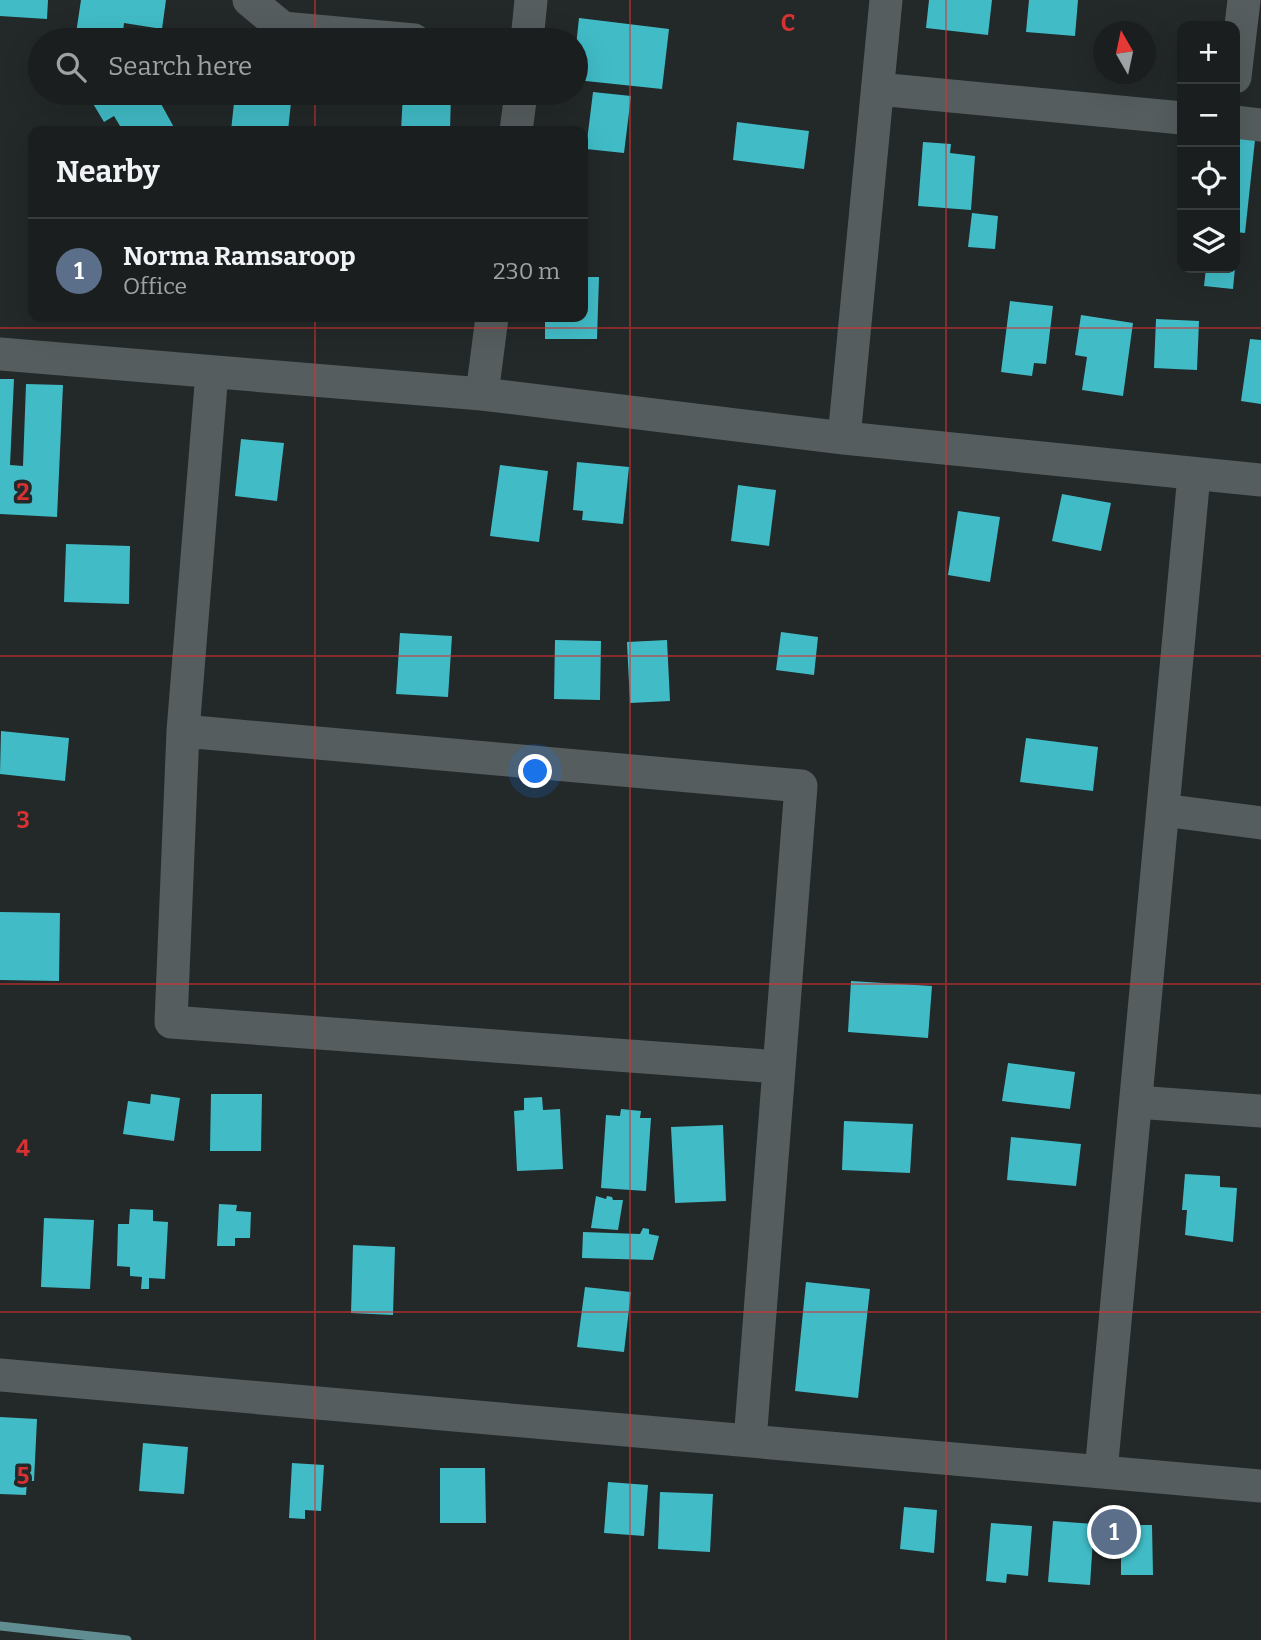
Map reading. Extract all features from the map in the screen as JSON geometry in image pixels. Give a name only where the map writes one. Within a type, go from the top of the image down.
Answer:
[{"type":"street","points":[[249,0],[284,28]]},
{"type":"street","points":[[528,28],[531,0]]},
{"type":"street","points":[[844,438],[887,0]]},
{"type":"street","points":[[1240,34],[1244,0]]},
{"type":"street","points":[[878,89],[1177,118]]},
{"type":"street","points":[[517,126],[519,105]]},
{"type":"street","points":[[1240,123],[1261,125]]},
{"type":"street","points":[[482,394],[491,322]]},
{"type":"street","points":[[0,354],[482,394],[844,438],[1261,481]]},
{"type":"street","points":[[212,372],[183,731],[171,1022],[779,1066]]},
{"type":"street","points":[[1101,1472],[1194,475]]},
{"type":"street","points":[[183,731],[801,786],[750,1441]]},
{"type":"street","points":[[1163,810],[1261,823]]},
{"type":"street","points":[[1136,1102],[1261,1111]]},
{"type":"street","points":[[0,1375],[1261,1486]]},
{"type":"building","points":[[0,0],[48,0],[47,19],[0,16]]},
{"type":"building","points":[[81,0],[166,0],[162,28],[124,23],[123,28],[77,28]]},
{"type":"building","points":[[929,0],[992,0],[988,35],[926,28]]},
{"type":"building","points":[[1029,0],[1078,0],[1075,36],[1026,32]]},
{"type":"building","points":[[579,18],[669,29],[662,89],[588,81],[588,28],[578,28]]},
{"type":"building","points":[[593,92],[631,96],[624,153],[588,149]]},
{"type":"building","points":[[94,105],[162,105],[173,126],[120,126],[114,116],[104,122]]},
{"type":"building","points":[[234,105],[291,105],[289,126],[232,126]]},
{"type":"building","points":[[402,105],[451,105],[450,126],[401,126]]},
{"type":"building","points":[[737,122],[809,131],[804,169],[733,160]]},
{"type":"building","points":[[1240,138],[1255,140],[1245,233],[1240,232]]},
{"type":"building","points":[[923,142],[951,144],[950,153],[975,156],[971,210],[918,206]]},
{"type":"building","points":[[972,213],[998,216],[995,249],[968,247]]},
{"type":"building","points":[[1205,273],[1235,273],[1233,289],[1204,286]]},
{"type":"building","points":[[588,277],[599,277],[597,339],[545,339],[545,322],[588,322]]},
{"type":"building","points":[[1010,301],[1053,306],[1046,364],[1034,363],[1032,376],[1001,372]]},
{"type":"building","points":[[1081,315],[1133,323],[1123,396],[1082,390],[1087,357],[1075,355]]},
{"type":"building","points":[[1156,319],[1199,321],[1197,370],[1154,368]]},
{"type":"building","points":[[1250,339],[1261,340],[1261,404],[1241,401]]},
{"type":"building","points":[[0,379],[14,379],[10,465],[23,466],[26,384],[63,385],[57,517],[0,514]]},
{"type":"building","points":[[241,439],[284,443],[277,501],[235,496]]},
{"type":"building","points":[[577,462],[629,467],[623,524],[582,520],[583,511],[573,510]]},
{"type":"building","points":[[500,465],[548,471],[539,542],[490,536]]},
{"type":"building","points":[[738,485],[776,490],[769,546],[731,541]]},
{"type":"building","points":[[1062,494],[1111,503],[1101,551],[1052,541]]},
{"type":"building","points":[[958,511],[1000,517],[990,582],[948,575]]},
{"type":"building","points":[[66,544],[130,546],[129,604],[64,602]]},
{"type":"building","points":[[781,632],[818,637],[814,675],[776,670]]},
{"type":"building","points":[[400,633],[452,636],[448,697],[396,694]]},
{"type":"building","points":[[555,640],[601,641],[600,700],[554,699]]},
{"type":"building","points":[[667,640],[670,701],[630,703],[627,642]]},
{"type":"building","points":[[1,731],[69,738],[65,781],[0,774]]},
{"type":"building","points":[[1026,738],[1098,747],[1093,791],[1020,782]]},
{"type":"building","points":[[0,912],[60,913],[59,981],[0,980]]},
{"type":"building","points":[[851,981],[932,986],[928,1038],[848,1032]]},
{"type":"building","points":[[1008,1063],[1075,1072],[1070,1109],[1002,1101]]},
{"type":"building","points":[[151,1094],[180,1098],[174,1141],[123,1134],[128,1101],[150,1104]]},
{"type":"building","points":[[211,1094],[262,1094],[261,1151],[210,1151]]},
{"type":"building","points":[[542,1097],[543,1110],[560,1109],[563,1169],[517,1171],[514,1111],[524,1110],[524,1098]]},
{"type":"building","points":[[621,1109],[641,1111],[640,1118],[651,1118],[646,1191],[601,1188],[606,1115],[620,1116]]},
{"type":"building","points":[[844,1121],[913,1124],[910,1173],[842,1170]]},
{"type":"building","points":[[723,1125],[726,1201],[675,1203],[671,1127]]},
{"type":"building","points":[[1011,1137],[1081,1144],[1076,1186],[1007,1180]]},
{"type":"building","points":[[1185,1174],[1220,1176],[1220,1187],[1237,1188],[1233,1242],[1185,1235],[1187,1210],[1182,1210]]},
{"type":"building","points":[[596,1196],[623,1200],[618,1230],[591,1228]]},
{"type":"building","points":[[219,1204],[237,1205],[236,1211],[251,1212],[250,1238],[235,1238],[235,1246],[217,1246]]},
{"type":"building","points":[[130,1209],[153,1210],[153,1221],[168,1222],[165,1279],[149,1278],[149,1289],[141,1289],[142,1277],[130,1276],[130,1267],[117,1266],[118,1224],[129,1224]]},
{"type":"building","points":[[44,1218],[94,1220],[90,1289],[41,1287]]},
{"type":"building","points":[[643,1228],[649,1229],[649,1234],[659,1236],[653,1260],[582,1258],[583,1232],[640,1234]]},
{"type":"building","points":[[353,1245],[395,1247],[393,1315],[351,1313]]},
{"type":"building","points":[[806,1282],[870,1289],[858,1398],[795,1391]]},
{"type":"building","points":[[585,1287],[631,1292],[624,1352],[577,1347]]},
{"type":"building","points":[[0,1417],[37,1419],[34,1481],[27,1481],[26,1495],[0,1494]]},
{"type":"building","points":[[143,1443],[188,1447],[184,1494],[139,1491]]},
{"type":"building","points":[[292,1463],[324,1465],[321,1511],[305,1510],[305,1519],[289,1518]]},
{"type":"building","points":[[440,1468],[485,1468],[486,1523],[440,1523]]},
{"type":"building","points":[[608,1482],[648,1485],[644,1536],[604,1533]]},
{"type":"building","points":[[660,1492],[713,1494],[710,1552],[658,1549]]},
{"type":"building","points":[[904,1507],[937,1510],[934,1553],[900,1549]]},
{"type":"building","points":[[1053,1521],[1094,1524],[1090,1585],[1048,1582]]},
{"type":"building","points":[[991,1523],[1032,1526],[1028,1576],[1007,1574],[1006,1583],[986,1581]]},
{"type":"building","points":[[1121,1525],[1152,1525],[1153,1575],[1121,1575]]},
{"type":"waterway","points":[[0,1626],[127,1640]]},
{"type":"place","name":"Norma Ramsaroop","points":[[1114,1532]]}]
